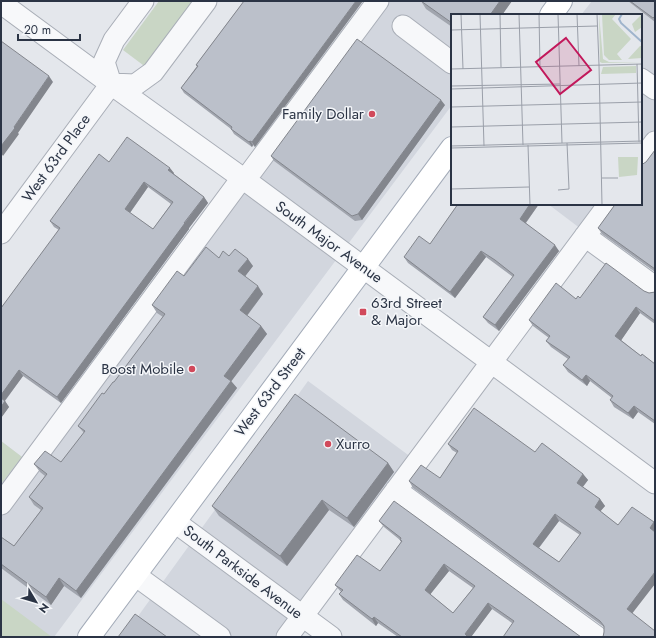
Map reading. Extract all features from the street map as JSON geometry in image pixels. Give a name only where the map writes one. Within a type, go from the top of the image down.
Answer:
[{"type":"main road","name":"West 63rd Street","points":[[89,637],[451,149]]},
{"type":"street","points":[[143,1],[114,40],[104,62],[111,84],[135,85],[153,72],[206,1]]},
{"type":"street","points":[[1,504],[243,179],[378,1]]},
{"type":"street","name":"South Major Avenue","points":[[1,3],[363,267],[490,363],[655,483]]},
{"type":"street","points":[[402,26],[451,62]]},
{"type":"street","points":[[642,80],[655,89]]},
{"type":"street","name":"West 63rd Place","points":[[1,233],[111,84]]},
{"type":"street","points":[[642,160],[655,142]]},
{"type":"street","points":[[287,637],[608,205]]},
{"type":"street","points":[[585,236],[655,287]]},
{"type":"street","points":[[396,490],[597,637]]},
{"type":"street","name":"South Parkside Avenue","points":[[175,522],[330,637]]},
{"type":"street","points":[[135,575],[220,637]]},
{"type":"shaded area","points":[[382,1],[459,1],[452,14],[451,14],[451,106],[54,637],[1,637],[1,441],[35,467]]},
{"type":"shaded area","points":[[592,1],[655,1],[655,137],[642,155],[642,14],[582,14]]},
{"type":"shaded area","points":[[549,205],[605,205],[585,232]]},
{"type":"shaded area","points":[[308,381],[415,460],[287,637],[123,637]]},
{"type":"green space","points":[[159,1],[197,1],[147,68],[123,50]]},
{"type":"green space","points":[[1,441],[22,457],[1,484]]},
{"type":"green space","points":[[1,599],[52,637],[1,637]]},
{"type":"building","points":[[244,1],[356,1],[252,142],[249,142],[231,129],[232,127],[181,88],[198,66],[196,65]]},
{"type":"building","points":[[421,1],[500,1],[491,14],[451,14],[451,22]]},
{"type":"building","points":[[630,1],[655,1],[655,16],[653,18]]},
{"type":"building","name":"Family Dollar","points":[[357,39],[441,100],[358,214],[352,216],[271,156]]},
{"type":"building","points":[[1,41],[49,76],[14,127],[15,128],[1,146]]},
{"type":"building","points":[[127,137],[170,168],[168,170],[204,197],[57,397],[19,370],[1,395],[1,308],[60,228],[50,221],[99,154],[109,162]],"holes":[[[144,182],[173,202],[153,229],[125,209]]]},
{"type":"building","points":[[655,150],[655,269],[598,228],[614,205],[642,205],[642,164],[646,162]]},
{"type":"building","points":[[457,205],[529,205],[520,219],[555,245],[495,325],[483,317],[514,275],[481,251],[450,292],[404,257],[419,236],[430,244]]},
{"type":"building","points":[[206,247],[219,258],[223,251],[229,256],[235,249],[248,259],[238,271],[258,286],[240,310],[261,326],[224,376],[231,381],[76,591],[59,578],[46,597],[1,564],[1,537],[14,546],[43,508],[29,497],[47,474],[34,464],[45,451],[61,462],[85,431],[78,426],[102,393],[104,394],[114,382],[165,314],[152,305],[177,271],[184,276]]},
{"type":"building","points":[[606,263],[644,291],[649,293],[655,292],[655,321],[636,307],[615,336],[641,356],[642,354],[655,364],[655,421],[634,406],[628,413],[610,400],[613,396],[586,375],[582,380],[563,365],[570,357],[546,341],[550,336],[529,320],[556,283],[576,299],[578,296],[580,298]]},
{"type":"building","points":[[295,394],[388,463],[347,518],[322,500],[280,556],[212,506]]},
{"type":"building","points":[[1,398],[5,401],[1,407]]},
{"type":"building","points":[[474,408],[535,452],[542,443],[583,474],[577,483],[600,499],[595,507],[618,525],[632,507],[654,522],[650,528],[655,532],[655,572],[627,609],[655,631],[655,637],[603,637],[604,626],[600,621],[409,481],[421,465],[440,478],[458,451],[448,444]],"holes":[[[555,514],[581,533],[559,562],[533,544]]]},
{"type":"building","points":[[394,501],[581,637],[503,637],[514,621],[488,603],[465,634],[468,637],[402,637],[374,617],[372,619],[339,594],[343,590],[335,585],[357,555],[380,571],[402,541],[400,540],[401,538],[379,521]],"holes":[[[444,564],[475,586],[453,613],[425,590]]]},
{"type":"building","points":[[135,614],[167,637],[118,637]]},
{"type":"place","name":"Family Dollar","points":[[372,114]]},
{"type":"place","name":"63rd Street & Major","points":[[363,312]]},
{"type":"place","name":"Boost Mobile","points":[[192,369]]},
{"type":"place","name":"Xurro","points":[[328,444]]}]
